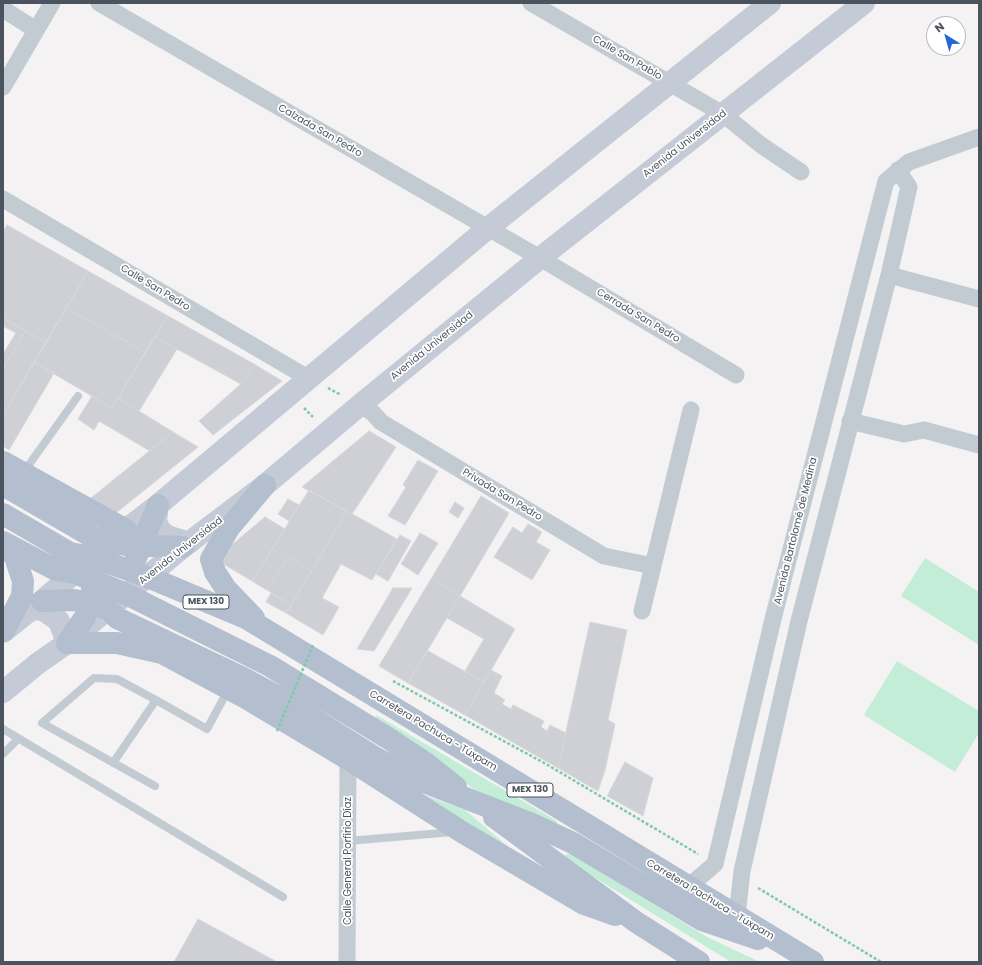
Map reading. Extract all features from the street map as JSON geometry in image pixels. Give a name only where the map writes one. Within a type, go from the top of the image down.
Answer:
[{"type":"main road","points":[[4,631],[36,606],[84,577],[92,557],[158,505],[488,228],[770,3]]},
{"type":"main road","name":"Avenida Universidad","points":[[140,574],[186,545],[265,485],[360,405],[540,258],[723,114],[841,10],[864,3]]},
{"type":"main road","points":[[3,462],[15,483],[96,539],[119,536]]},
{"type":"main road","points":[[264,629],[226,589],[215,572],[211,559],[230,528],[265,485]]},
{"type":"main road","points":[[3,692],[37,664],[67,643],[85,617],[99,606],[126,594],[140,574],[141,545],[158,505]]},
{"type":"main road","points":[[158,505],[156,520],[159,529],[167,536],[186,545]]},
{"type":"main road","name":"MEX 130","points":[[3,514],[70,553],[92,557],[140,574]]},
{"type":"main road","points":[[119,536],[126,545],[186,545]]},
{"type":"main road","points":[[3,542],[15,557],[23,581],[22,596],[4,631]]},
{"type":"main road","name":"MEX 130","points":[[3,542],[56,570],[84,577],[126,594],[270,666],[427,764],[636,922],[699,962]]},
{"type":"main road","name":"Carretera Pachuca - Túxpam","points":[[140,574],[246,618],[804,957]]},
{"type":"main road","points":[[84,577],[99,606]]},
{"type":"main road","points":[[36,606],[74,600],[99,606],[117,618],[243,678],[284,700],[376,758],[419,780],[473,800],[573,843],[702,920],[804,957]]},
{"type":"main road","points":[[36,606],[38,609],[46,611],[59,621],[67,643]]},
{"type":"main road","points":[[67,643],[117,643],[162,653],[228,688],[348,759],[462,832],[584,904],[636,922]]},
{"type":"street","points":[[3,87],[52,3]]},
{"type":"street","name":"Calzada San Pedro","points":[[99,3],[540,258]]},
{"type":"street","name":"Calle San Pablo","points":[[531,3],[671,82],[723,114],[761,145],[801,172]]},
{"type":"street","points":[[3,9],[36,30]]},
{"type":"street","name":"Avenida Bartolomé de Medina","points":[[715,864],[774,615],[886,181],[909,162],[979,137]]},
{"type":"street","points":[[737,916],[740,877],[800,620],[850,421],[889,275],[909,187],[898,170]]},
{"type":"street","name":"Calle San Pedro","points":[[3,198],[308,378]]},
{"type":"street","name":"Cerrada San Pedro","points":[[540,258],[736,375]]},
{"type":"street","points":[[889,275],[979,299]]},
{"type":"street","name":"Privada San Pedro","points":[[360,405],[373,413],[381,422],[604,556],[653,566]]},
{"type":"street","points":[[642,611],[691,410]]},
{"type":"street","points":[[850,421],[904,434],[924,430],[979,445]]},
{"type":"street","points":[[774,615],[800,620]]},
{"type":"street","name":"Calle General Porfirio Díaz","points":[[347,962],[348,759]]},
{"type":"street","points":[[688,887],[715,864]]},
{"type":"lane","points":[[15,483],[78,396]]},
{"type":"lane","points":[[155,786],[42,723],[94,678],[117,679],[207,729],[228,688]]},
{"type":"lane","points":[[113,763],[156,700]]},
{"type":"lane","points":[[3,729],[283,897]]},
{"type":"lane","points":[[3,754],[18,739]]},
{"type":"lane","points":[[348,841],[462,832]]},
{"type":"path","points":[[308,378],[360,405]]},
{"type":"path","points":[[290,394],[328,432]]},
{"type":"path","points":[[277,731],[314,645]]},
{"type":"path","points":[[389,678],[546,764],[715,864]]},
{"type":"path","points":[[740,877],[881,962]]},
{"type":"green space","points":[[925,558],[979,592],[979,645],[901,596]]},
{"type":"green space","points":[[897,661],[979,711],[979,733],[955,772],[864,715]]},
{"type":"green space","points":[[376,715],[557,821],[558,825],[480,794],[408,738],[375,718]]},
{"type":"green space","points":[[414,791],[465,810],[518,855]]},
{"type":"green space","points":[[571,854],[707,937],[760,962],[731,962],[568,861],[565,858],[565,855]]},
{"type":"building","points":[[7,225],[88,271],[46,343],[3,318],[3,231]]},
{"type":"building","points":[[88,271],[168,316],[145,352],[66,308]]},
{"type":"building","points":[[66,308],[145,352],[112,408],[34,362]]},
{"type":"building","points":[[168,316],[254,364],[241,384],[155,337]]},
{"type":"building","points":[[3,318],[26,331],[3,369],[3,354],[16,333],[3,326]]},
{"type":"building","points":[[26,331],[46,343],[3,415],[3,369]]},
{"type":"building","points":[[155,337],[177,349],[139,411],[118,398]]},
{"type":"building","points":[[34,362],[54,373],[9,450],[3,446],[3,415]]},
{"type":"building","points":[[254,364],[282,381],[213,435],[199,421],[241,384]]},
{"type":"building","points":[[92,396],[112,408],[118,398],[173,432],[150,451],[99,421],[94,430],[78,419]]},
{"type":"building","points":[[369,431],[396,447],[352,514],[302,487]]},
{"type":"building","points":[[173,432],[198,447],[111,517],[86,502]]},
{"type":"building","points":[[418,460],[438,471],[405,525],[388,516],[406,487],[403,485]]},
{"type":"building","points":[[309,490],[347,511],[311,571],[288,557],[267,590],[252,581]]},
{"type":"building","points":[[481,496],[509,513],[460,596],[431,579]]},
{"type":"building","points":[[288,499],[299,505],[289,521],[278,514]]},
{"type":"building","points":[[455,502],[464,508],[458,518],[449,512]]},
{"type":"building","points":[[347,511],[397,539],[372,580],[341,564],[322,598],[339,607],[323,635],[286,613]]},
{"type":"building","points":[[265,517],[285,529],[252,581],[215,559]]},
{"type":"building","points":[[528,524],[542,532],[536,542],[550,550],[532,580],[494,557],[513,527],[522,533]]},
{"type":"building","points":[[420,533],[438,543],[418,575],[401,564]]},
{"type":"building","points":[[400,535],[411,541],[388,581],[376,574]]},
{"type":"building","points":[[288,557],[311,571],[291,605],[267,590]]},
{"type":"building","points":[[431,579],[460,596],[408,683],[379,666]]},
{"type":"building","points":[[393,588],[412,588],[374,651],[357,649]]},
{"type":"building","points":[[271,593],[291,605],[286,613],[266,602]]},
{"type":"building","points":[[460,596],[515,629],[484,682],[465,671],[484,639],[447,618]]},
{"type":"building","points":[[590,622],[627,630],[608,720],[615,724],[605,770],[598,791],[558,768]]},
{"type":"building","points":[[428,651],[484,682],[465,715],[408,683]]},
{"type":"building","points":[[491,670],[502,676],[494,693],[505,700],[502,704],[511,709],[513,705],[544,721],[541,727],[547,731],[550,725],[566,733],[558,768],[465,715]]},
{"type":"building","points":[[625,762],[653,778],[643,816],[607,796]]},
{"type":"building","points":[[198,919],[277,962],[174,962]]}]
